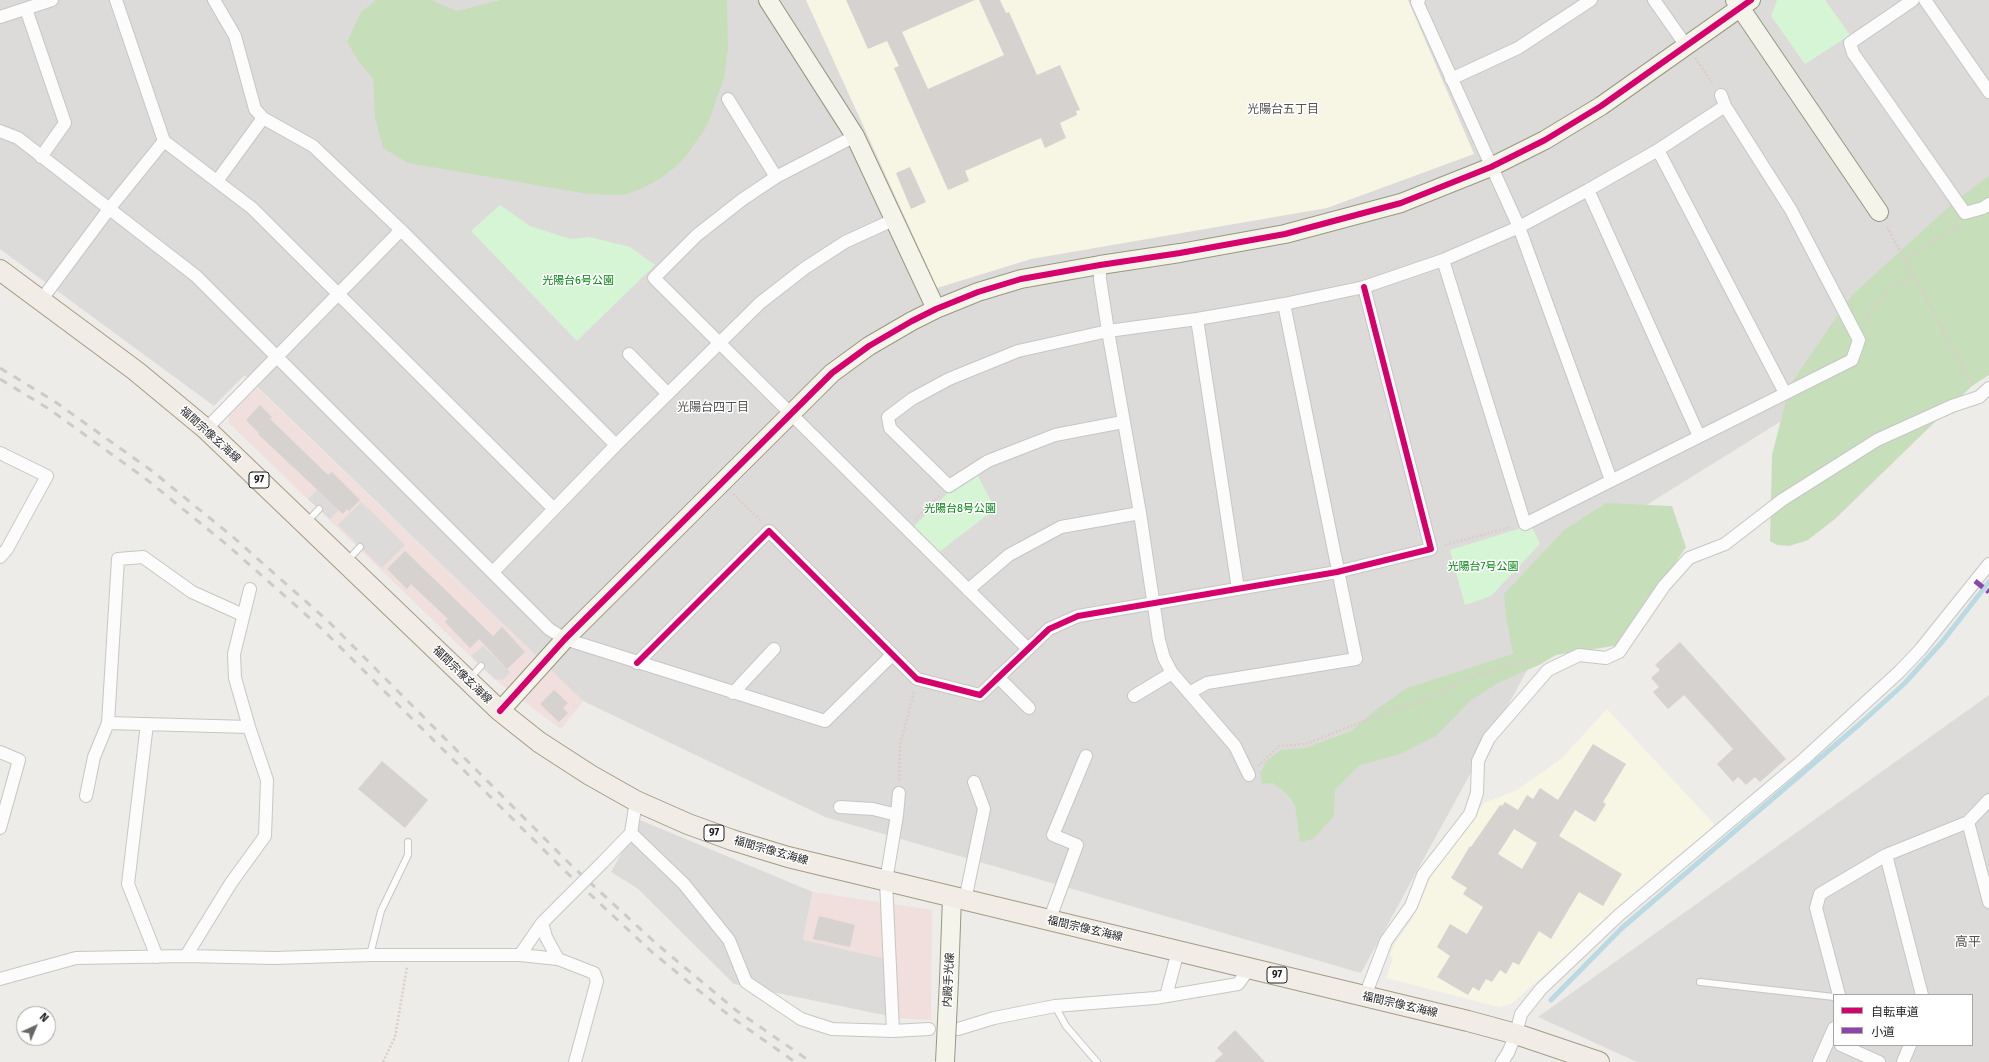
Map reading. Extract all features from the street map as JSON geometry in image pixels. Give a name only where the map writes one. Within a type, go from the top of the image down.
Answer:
[{"type":"main road","name":"福間宗像玄海線","points":[[0,270],[42,299],[136,371],[206,429],[306,523],[467,681],[500,711],[539,742],[590,775],[636,801],[688,824],[732,840],[788,857],[1365,996],[1516,1034],[1599,1062]]},
{"type":"street","points":[[0,17],[26,10],[52,0]]},
{"type":"street","points":[[116,0],[164,141],[252,208],[339,292],[554,508]]},
{"type":"street","points":[[215,0],[236,36],[254,109],[262,118],[312,146],[401,230],[616,445]]},
{"type":"street","points":[[768,0],[855,136],[893,220],[936,309]]},
{"type":"street","points":[[1419,0],[1416,2],[1519,227],[1610,480]]},
{"type":"street","points":[[1451,79],[1518,48],[1591,0]]},
{"type":"street","points":[[1654,0],[1687,46]]},
{"type":"street","points":[[1913,0],[1850,43],[1853,53],[1965,213],[1983,208],[1989,204]]},
{"type":"street","points":[[1925,0],[1989,92]]},
{"type":"street","points":[[500,711],[565,639],[790,413],[832,373],[869,346],[936,309],[1021,279],[1100,264],[1180,254],[1300,231],[1401,203],[1491,166],[1545,140],[1601,106],[1687,46],[1742,3],[1880,212]]},
{"type":"street","points":[[26,10],[65,123],[41,157]]},
{"type":"street","points":[[728,99],[776,177]]},
{"type":"street","points":[[1123,422],[1055,435],[988,461],[949,486],[890,428],[888,416],[912,399],[949,379],[1018,351],[1108,331],[1197,319],[1284,304],[1364,287],[1443,260],[1519,227],[1588,190],[1658,150],[1723,101],[1791,210],[1859,340],[1852,360],[1610,480],[1525,524],[1443,260]]},
{"type":"street","points":[[217,181],[262,118]]},
{"type":"street","points":[[0,131],[18,138],[196,276],[278,356],[549,629],[565,639],[637,663],[825,721],[892,655]]},
{"type":"street","points":[[855,136],[776,177],[697,235],[654,278],[1027,648]]},
{"type":"street","points":[[42,299],[109,209],[164,141]]},
{"type":"street","points":[[1658,150],[1785,393]]},
{"type":"street","points":[[1588,190],[1699,436]]},
{"type":"street","points":[[493,572],[616,445],[760,303],[805,268],[845,242],[893,220]]},
{"type":"street","points":[[206,429],[401,230]]},
{"type":"street","points":[[1100,264],[1100,280],[1108,331],[1140,513],[1159,640],[1164,658],[1172,673],[1235,746],[1249,775]]},
{"type":"street","points":[[637,663],[769,531],[917,679],[980,695],[1027,648],[1049,629],[1078,616],[1338,572],[1431,548],[1364,287]]},
{"type":"street","points":[[1189,693],[1207,683],[1356,659],[1284,304]]},
{"type":"street","points":[[1197,319],[1238,589]]},
{"type":"street","points":[[629,354],[668,394]]},
{"type":"street","points":[[1365,996],[1386,941],[1411,906],[1422,875],[1470,814],[1477,793],[1478,761],[1490,738],[1548,670],[1579,655],[1606,658],[1619,652],[1664,586],[1690,558],[1725,544],[1782,500],[1877,440],[1952,406],[1979,397],[1989,388]]},
{"type":"street","points":[[0,453],[47,476],[2,550]]},
{"type":"street","points":[[968,590],[1009,555],[1061,527],[1140,513]]},
{"type":"street","points":[[86,796],[94,757],[108,723],[118,559],[143,557],[192,592],[243,615]]},
{"type":"street","points":[[1502,1062],[1508,1053],[1516,1034],[1521,1014],[1540,989],[1619,915],[1804,759],[1899,672],[1920,650],[1989,564]]},
{"type":"street","points":[[186,956],[231,883],[265,836],[267,780],[249,728],[235,678],[234,654],[250,589]]},
{"type":"street","points":[[733,693],[774,649]]},
{"type":"street","points":[[1134,696],[1172,673]]},
{"type":"street","points":[[998,676],[1029,708]]},
{"type":"street","points":[[108,723],[249,728]]},
{"type":"street","points":[[147,724],[128,884],[157,957]]},
{"type":"street","points":[[0,752],[19,760],[0,828]]},
{"type":"street","points":[[1049,921],[1077,844],[1053,836],[1086,756]]},
{"type":"street","points":[[959,899],[984,809],[974,782]]},
{"type":"street","points":[[893,1031],[886,881],[897,815],[898,793]]},
{"type":"street","points":[[1839,994],[1816,908],[1820,894],[1886,855],[1968,822],[1989,800]]},
{"type":"street","points":[[520,955],[542,923],[631,833],[636,801]]},
{"type":"street","points":[[840,807],[873,809],[897,815]]},
{"type":"street","points":[[1968,822],[1989,902]]},
{"type":"street","points":[[631,833],[684,884],[729,940],[746,982],[801,1019],[832,1029],[893,1031],[928,1029]]},
{"type":"street","points":[[1886,855],[1922,994]]},
{"type":"street","name":"内殿手光線","points":[[945,1062],[948,980],[959,899]]},
{"type":"street","points":[[542,923],[546,937],[558,959]]},
{"type":"street","points":[[1166,996],[1178,951]]},
{"type":"street","points":[[0,979],[76,958],[186,956],[274,958],[370,955],[520,955],[558,959],[594,973],[597,981],[575,1062]]},
{"type":"street","points":[[958,1029],[994,1018],[1056,1006],[1166,996],[1238,984],[1249,969]]},
{"type":"street","points":[[1820,1062],[1832,1041]]},
{"type":"street","points":[[1843,1046],[1879,1062]]},
{"type":"street","points":[[1903,1062],[1910,1046]]},
{"type":"lane","points":[[306,523],[319,509]]},
{"type":"lane","points":[[346,562],[360,547]]},
{"type":"lane","points":[[467,681],[481,666]]},
{"type":"lane","points":[[370,955],[381,911],[408,855],[408,842]]},
{"type":"lane","points":[[1700,982],[1833,997]]},
{"type":"lane","points":[[1056,1006],[1066,1026],[1098,1062]]},
{"type":"path","points":[[1687,46],[1723,101]]},
{"type":"path","points":[[1880,212],[1979,397]]},
{"type":"path","points":[[1905,260],[1959,226],[1965,213]]},
{"type":"path","points":[[1859,340],[1871,309],[1891,287],[1913,276]]},
{"type":"path","points":[[913,520],[949,486]]},
{"type":"path","points":[[732,493],[769,531]]},
{"type":"path","points":[[1431,548],[1525,524]]},
{"type":"path","points":[[1249,775],[1279,746],[1306,744],[1389,710],[1427,700],[1466,678],[1509,666],[1543,659]]},
{"type":"path","points":[[898,793],[900,746],[917,679]]},
{"type":"path","points":[[383,1062],[395,1036],[410,955]]},
{"type":"shaded area","points":[[0,0],[1989,0],[1989,292],[1603,532],[1361,973],[825,817],[583,701],[245,375],[214,406],[0,249]]},
{"type":"shaded area","points":[[806,0],[1408,0],[1474,154],[1327,208],[1031,259],[937,288]]},
{"type":"shaded area","points":[[257,388],[583,701],[561,729],[494,679],[229,423],[229,415]]},
{"type":"shaded area","points":[[317,490],[339,510],[330,519],[308,499]]},
{"type":"shaded area","points":[[361,502],[405,545],[382,568],[338,525]]},
{"type":"shaded area","points":[[483,646],[510,672],[503,680],[495,679],[471,656]]},
{"type":"shaded area","points":[[1989,695],[1989,1062],[1637,1062],[1538,1017]]},
{"type":"shaded area","points":[[1607,709],[1715,825],[1659,871],[1661,873],[1511,1004],[1499,1007],[1386,978],[1393,959],[1390,955],[1395,943],[1413,918],[1432,874],[1484,803],[1517,790],[1561,759]]},
{"type":"shaded area","points":[[640,820],[813,892],[803,939],[895,961],[898,1018],[734,984],[637,888],[611,872]]},
{"type":"shaded area","points":[[813,892],[932,910],[931,1020],[898,1018],[895,961],[803,940]]},
{"type":"green space","points":[[376,0],[431,0],[457,11],[501,0],[727,0],[728,48],[724,78],[707,126],[686,156],[673,169],[658,180],[641,189],[623,195],[588,194],[408,163],[383,148],[375,117],[373,78],[359,62],[347,42],[361,12]]},
{"type":"green space","points":[[1777,0],[1825,0],[1850,35],[1805,64],[1771,16]]},
{"type":"green space","points":[[1989,176],[1989,375],[1972,386],[1835,519],[1808,540],[1789,546],[1777,545],[1770,541],[1772,455],[1790,385],[1851,296],[1953,203]]},
{"type":"green space","name":"光陽台6号公園","points":[[500,205],[530,226],[570,239],[590,237],[630,247],[655,265],[577,341],[471,231]]},
{"type":"green space","name":"光陽台8号公園","points":[[977,474],[995,509],[939,552],[913,527],[948,493]]},
{"type":"green space","points":[[1606,503],[1672,506],[1686,547],[1620,645],[1556,655],[1541,664],[1496,684],[1470,701],[1436,736],[1400,754],[1360,765],[1335,790],[1334,816],[1313,839],[1300,842],[1295,805],[1286,793],[1273,783],[1262,784],[1260,773],[1267,760],[1281,750],[1305,748],[1351,731],[1373,712],[1407,688],[1513,654],[1506,616],[1504,594],[1564,530]]},
{"type":"green space","name":"光陽台7号公園","points":[[1531,525],[1540,544],[1491,596],[1465,605],[1450,550]]},
{"type":"building","points":[[846,0],[975,0],[902,32],[928,89],[1004,55],[979,0],[1000,0],[1006,13],[1009,12],[1037,75],[1060,65],[1080,110],[1076,111],[1077,115],[1060,123],[1066,138],[1045,148],[1041,138],[965,171],[969,181],[948,190],[894,68],[899,66],[887,41],[868,49]]},
{"type":"building","points":[[910,167],[926,202],[911,209],[896,173]]},
{"type":"building","points":[[260,405],[272,417],[270,419],[328,475],[332,472],[360,500],[349,511],[347,509],[343,514],[258,434],[259,433],[246,420]]},
{"type":"building","points":[[405,551],[493,636],[502,627],[525,652],[507,669],[479,639],[470,648],[445,622],[448,619],[411,584],[407,589],[387,569]]},
{"type":"building","points":[[1680,642],[1786,759],[1760,782],[1755,777],[1746,785],[1738,777],[1733,782],[1717,764],[1733,749],[1684,695],[1668,709],[1653,692],[1659,687],[1651,678],[1660,670],[1655,665]]},
{"type":"building","points":[[554,690],[568,703],[563,708],[568,713],[559,722],[540,704]]},
{"type":"building","points":[[1593,744],[1626,764],[1603,802],[1606,804],[1595,822],[1575,810],[1559,836],[1622,874],[1603,906],[1579,892],[1551,939],[1539,931],[1519,965],[1513,962],[1506,974],[1500,970],[1492,982],[1486,979],[1479,991],[1473,987],[1468,995],[1437,977],[1450,956],[1437,947],[1450,924],[1467,934],[1483,907],[1463,894],[1467,888],[1451,878],[1470,846],[1471,847],[1500,805],[1502,806],[1505,802],[1518,810],[1527,795],[1533,799],[1540,788],[1558,800]],"holes":[[[1514,829],[1537,843],[1522,869],[1498,854]]]},
{"type":"building","points":[[382,761],[428,800],[405,828],[358,789]]},
{"type":"building","points":[[819,916],[855,925],[850,947],[813,939]]},
{"type":"building","points":[[1235,1030],[1265,1062],[1214,1062],[1223,1054],[1217,1048]]},
{"type":"waterway","points":[[1551,1000],[1622,928],[1862,722],[1905,683],[1942,642],[1989,582]]},
{"type":"railway","points":[[0,368],[54,401],[152,471],[233,537],[328,621],[572,866],[659,946],[737,1011],[811,1062]]},
{"type":"railway","points":[[0,379],[49,409],[146,479],[226,544],[321,628],[565,871],[652,952],[731,1017],[795,1062]]},
{"type":"marked path","points":[[1975,581],[1989,592]]},
{"type":"cycle path","points":[[500,711],[565,639],[832,373],[869,346],[912,321],[936,309],[978,292],[1021,279],[1285,234],[1401,203],[1491,167],[1545,140],[1601,106],[1751,0]]},
{"type":"cycle path","points":[[637,663],[769,531],[917,679],[980,695],[1049,629],[1078,616],[1337,572],[1431,549],[1364,287]]},
{"type":"district","name":"光陽台五丁目","points":[[1283,110]]},
{"type":"district","name":"光陽台四丁目","points":[[713,408]]},
{"type":"district","name":"高平","points":[[1968,942]]}]
